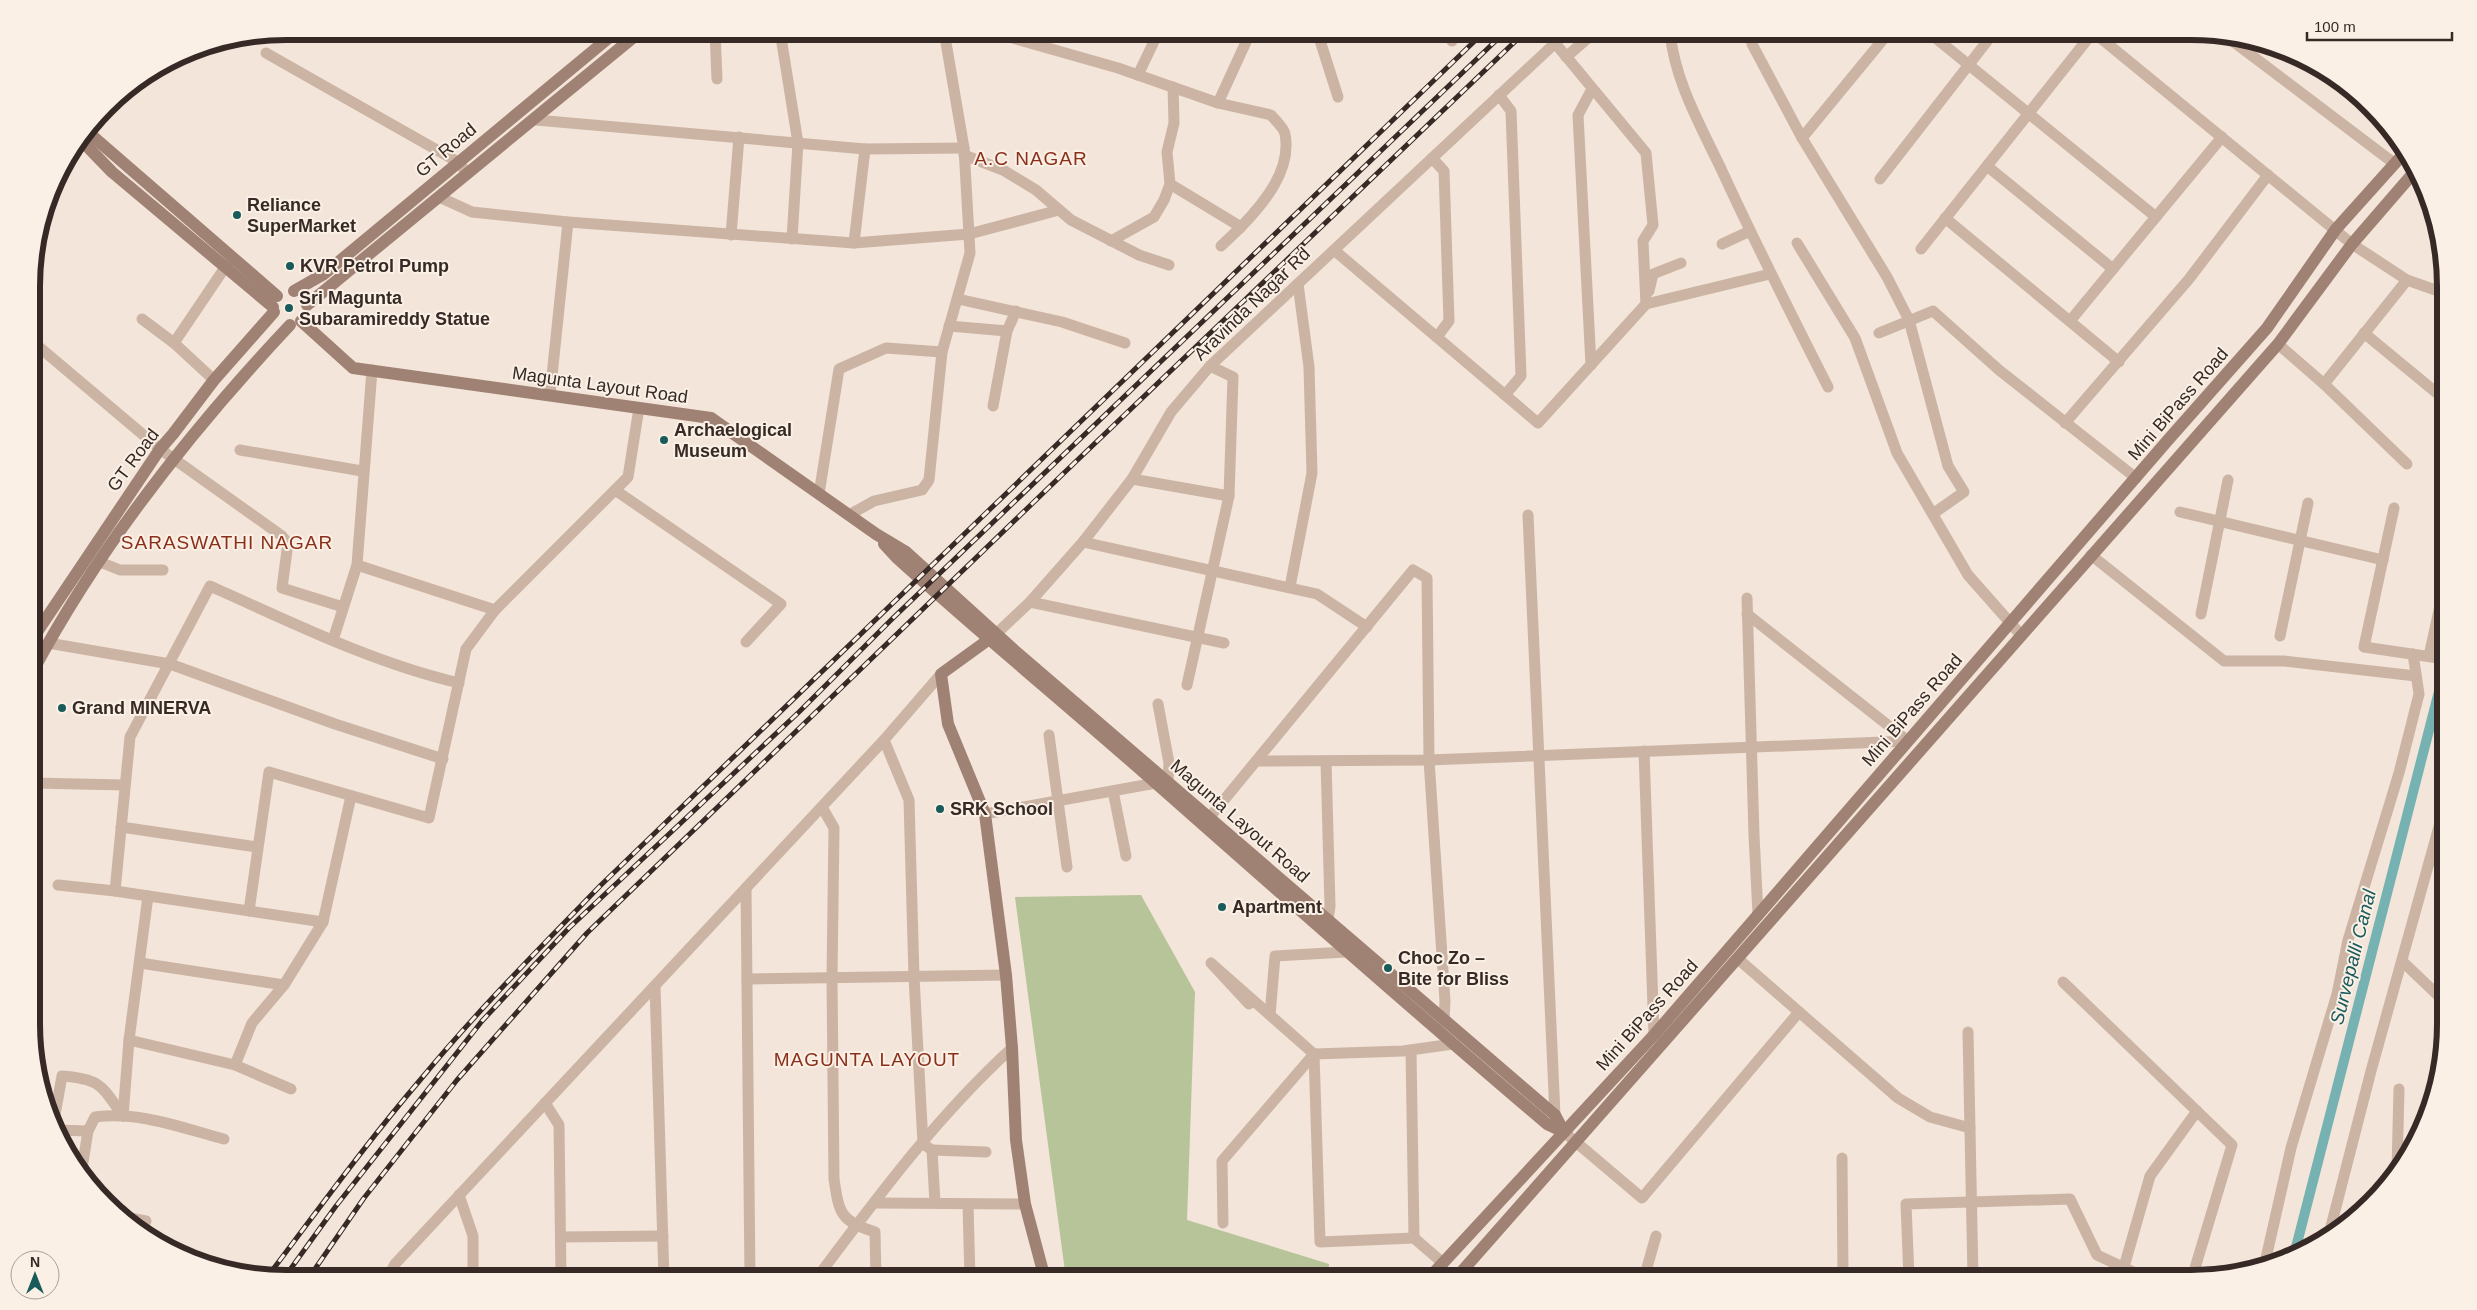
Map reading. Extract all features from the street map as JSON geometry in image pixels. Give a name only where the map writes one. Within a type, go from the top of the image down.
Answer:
[{"type":"main road","name":"GT Road","points":[[294,291],[324,274],[606,40]]},
{"type":"main road","points":[[307,305],[536,120],[630,40]]},
{"type":"main road","points":[[92,135],[275,305],[280,321],[296,323]]},
{"type":"main road","points":[[85,144],[112,172],[228,262]]},
{"type":"main road","name":"Mini BiPass Road","points":[[1436,1270],[1654,1035],[2267,328],[2336,230],[2401,157]]},
{"type":"main road","points":[[1463,1270],[2278,344],[2352,244],[2411,176]]},
{"type":"main road","points":[[40,658],[100,562],[174,459],[296,323],[305,316],[307,305],[303,296],[294,291],[285,292],[275,305]]},
{"type":"main road","name":"GT Road","points":[[40,628],[160,449],[275,305]]},
{"type":"main road","name":"Magunta Layout Road","points":[[296,323],[353,368],[711,418],[876,534],[896,557],[1162,782],[1346,952],[1548,1124],[1564,1132]]},
{"type":"main road","points":[[992,637],[941,674],[948,724],[985,814],[1006,975],[1012,1048],[1016,1140],[1025,1204],[1043,1270]]},
{"type":"main road","name":"Magunta Layout Road","points":[[1162,782],[1210,817],[1555,1116],[1564,1132]]},
{"type":"street","points":[[715,40],[717,79]]},
{"type":"street","points":[[781,40],[798,143],[792,239]]},
{"type":"street","points":[[850,515],[874,501],[916,493],[926,486],[930,473],[942,352],[970,253],[964,152],[945,40]]},
{"type":"street","points":[[1019,40],[1138,75],[1218,103],[1271,115],[1285,132],[1284,164],[1274,186],[1254,213],[1221,246]]},
{"type":"street","points":[[1138,75],[1155,40]]},
{"type":"street","points":[[1218,103],[1247,40]]},
{"type":"street","points":[[1320,40],[1338,97]]},
{"type":"street","name":"Aravinda Nagar Rd","points":[[992,637],[1030,602],[1083,542],[1132,479],[1171,412],[1210,366],[1559,40]]},
{"type":"street","points":[[1566,57],[1586,40]]},
{"type":"street","points":[[1672,40],[1678,72],[1770,274],[1828,387]]},
{"type":"street","points":[[1751,40],[1802,138],[1887,277],[1909,320],[1948,466],[1964,492],[1934,513]]},
{"type":"street","points":[[1802,138],[1883,40]]},
{"type":"street","points":[[1938,40],[2156,217]]},
{"type":"street","points":[[1880,179],[1988,40]]},
{"type":"street","points":[[1921,249],[2086,40]]},
{"type":"street","points":[[2104,40],[2352,244],[2407,280],[2437,291]]},
{"type":"street","points":[[1555,44],[1646,153],[1652,225],[1643,241],[1646,304]]},
{"type":"street","points":[[2238,45],[2395,164]]},
{"type":"street","points":[[266,53],[458,162],[468,174]]},
{"type":"street","points":[[1111,242],[1154,217],[1164,200],[1170,184],[1168,152],[1174,123],[1173,87]]},
{"type":"street","points":[[1591,365],[1578,115],[1592,89]]},
{"type":"street","points":[[1500,95],[1510,111],[1521,376],[1505,395]]},
{"type":"street","points":[[536,120],[865,149],[964,152],[1003,170],[1036,190],[1071,220],[1111,242],[1168,266]]},
{"type":"street","points":[[731,235],[739,137]]},
{"type":"street","points":[[2070,322],[2222,137]]},
{"type":"street","points":[[854,243],[865,149]]},
{"type":"street","points":[[1432,158],[1444,171],[1449,321],[1436,337]]},
{"type":"street","points":[[1987,166],[2113,269]]},
{"type":"street","points":[[2066,423],[2189,279],[2268,175]]},
{"type":"street","points":[[1170,184],[1241,227]]},
{"type":"street","points":[[439,198],[472,212],[568,222],[854,243],[969,234],[1059,210]]},
{"type":"street","points":[[1945,218],[2119,362]]},
{"type":"street","points":[[550,396],[568,222]]},
{"type":"street","points":[[1722,244],[1750,231]]},
{"type":"street","points":[[1797,243],[1855,338],[1898,453],[1934,513],[1968,576],[2009,624],[2021,635]]},
{"type":"street","points":[[1334,250],[1538,423],[1646,304],[1653,274],[1681,263]]},
{"type":"street","points":[[174,343],[228,262]]},
{"type":"street","points":[[1646,304],[1770,274]]},
{"type":"street","points":[[2324,384],[2407,280]]},
{"type":"street","points":[[1290,588],[1312,473],[1309,367],[1298,284]]},
{"type":"street","points":[[958,299],[1062,322],[1125,343]]},
{"type":"street","points":[[993,406],[1007,331],[1016,311]]},
{"type":"street","points":[[1879,333],[1933,311],[1999,370],[2136,478]]},
{"type":"street","points":[[142,319],[174,343],[214,380]]},
{"type":"street","points":[[949,326],[1007,331]]},
{"type":"street","points":[[2364,333],[2437,393]]},
{"type":"street","points":[[2278,344],[2324,384],[2407,464]]},
{"type":"street","points":[[40,348],[160,449],[282,536],[288,544],[282,588],[342,607]]},
{"type":"street","points":[[819,494],[839,369],[886,348],[942,352]]},
{"type":"street","points":[[1187,685],[1214,572],[1229,496],[1233,377],[1210,366]]},
{"type":"street","points":[[332,640],[357,565],[362,471],[372,370]]},
{"type":"street","points":[[249,911],[269,772],[429,818],[466,648],[495,610],[628,477],[639,408]]},
{"type":"street","points":[[240,450],[362,471]]},
{"type":"street","points":[[1132,479],[1229,496]]},
{"type":"street","points":[[2201,614],[2228,480]]},
{"type":"street","points":[[615,490],[781,604],[746,642]]},
{"type":"street","points":[[2280,636],[2308,502]]},
{"type":"street","points":[[2394,508],[2364,647],[2437,657]]},
{"type":"street","points":[[2180,512],[2383,560]]},
{"type":"street","points":[[1528,515],[1555,1116]]},
{"type":"street","points":[[1083,542],[1324,597],[1366,627]]},
{"type":"street","points":[[2091,555],[2224,661],[2284,661],[2416,676]]},
{"type":"street","points":[[100,562],[120,570],[163,570]]},
{"type":"street","points":[[357,565],[495,610]]},
{"type":"street","points":[[1210,817],[1413,570],[1427,578],[1429,760],[1445,1001],[1444,1021]]},
{"type":"street","points":[[115,891],[130,737],[210,586],[332,640],[420,674],[459,683]]},
{"type":"street","points":[[1747,598],[1758,914]]},
{"type":"street","points":[[1030,602],[1224,643]]},
{"type":"street","points":[[1747,614],[1919,751]]},
{"type":"street","points":[[2428,656],[2437,615]]},
{"type":"street","points":[[48,643],[170,664],[335,724],[443,759]]},
{"type":"street","points":[[2266,1258],[2291,1148],[2337,994],[2348,940],[2399,773],[2419,694],[2413,654]]},
{"type":"street","points":[[392,1270],[395,1264],[459,1195],[884,740],[941,674]]},
{"type":"street","points":[[985,814],[1162,782],[1169,763],[1158,704]]},
{"type":"street","points":[[1048,735],[1067,867]]},
{"type":"street","points":[[884,740],[909,800],[914,977],[928,1147],[936,1203]]},
{"type":"street","points":[[1256,760],[1429,760],[1908,742]]},
{"type":"street","points":[[1644,751],[1654,1035]]},
{"type":"street","points":[[1326,761],[1330,906],[1328,920]]},
{"type":"street","points":[[40,783],[125,785]]},
{"type":"street","points":[[1113,791],[1126,856]]},
{"type":"street","points":[[235,1065],[252,1022],[284,985],[323,922],[351,796]]},
{"type":"street","points":[[822,807],[834,828],[832,978],[834,1179],[838,1209],[856,1226],[875,1232],[876,1270]]},
{"type":"street","points":[[121,827],[257,847]]},
{"type":"street","points":[[2331,1227],[2371,1071],[2437,835]]},
{"type":"street","points":[[58,886],[115,891],[323,922]]},
{"type":"street","points":[[746,888],[750,1270]]},
{"type":"street","points":[[123,1116],[129,1040],[148,896]]},
{"type":"street","points":[[1270,1015],[1276,956],[1346,952]]},
{"type":"street","points":[[1737,958],[1898,1098],[1930,1117],[1970,1128]]},
{"type":"street","points":[[1249,1004],[1211,962],[1314,1054],[1411,1050],[1453,1044]]},
{"type":"street","points":[[2403,962],[2437,994]]},
{"type":"street","points":[[140,964],[284,985]]},
{"type":"street","points":[[747,979],[1006,975]]},
{"type":"street","points":[[2064,982],[2232,1145],[2194,1270]]},
{"type":"street","points":[[655,986],[664,1270]]},
{"type":"street","points":[[1564,1132],[1642,1198],[1799,1012]]},
{"type":"street","points":[[1968,1032],[1973,1270]]},
{"type":"street","points":[[129,1040],[235,1065],[291,1089]]},
{"type":"street","points":[[823,1270],[875,1203],[928,1147],[983,1074],[1012,1048]]},
{"type":"street","points":[[1411,1050],[1414,1238]]},
{"type":"street","points":[[1223,1223],[1222,1161],[1314,1054]]},
{"type":"street","points":[[1314,1054],[1320,1242],[1414,1238],[1443,1263]]},
{"type":"street","points":[[56,1111],[62,1076],[86,1078],[101,1085],[123,1116]]},
{"type":"street","points":[[2397,1159],[2399,1089]]},
{"type":"street","points":[[545,1103],[559,1125],[562,1270]]},
{"type":"street","points":[[2124,1267],[2150,1176],[2197,1111]]},
{"type":"street","points":[[83,1163],[88,1132],[95,1117],[123,1116],[154,1120],[224,1139]]},
{"type":"street","points":[[64,1130],[88,1132]]},
{"type":"street","points":[[928,1147],[986,1152]]},
{"type":"street","points":[[1842,1158],[1843,1270]]},
{"type":"street","points":[[459,1195],[473,1236],[473,1270]]},
{"type":"street","points":[[1909,1270],[1906,1204],[1972,1204],[2070,1199],[2097,1255],[2130,1270]]},
{"type":"street","points":[[875,1203],[1025,1204]]},
{"type":"street","points":[[968,1204],[970,1270]]},
{"type":"street","points":[[136,1219],[146,1221]]},
{"type":"street","points":[[561,1237],[663,1236]]},
{"type":"street","points":[[1646,1270],[1656,1236]]},
{"type":"green space","points":[[1141,895],[1195,992],[1187,1220],[1329,1264],[1329,1270],[1065,1270],[1015,897]]},
{"type":"waterway","name":"Survepalli Canal","points":[[2296,1247],[2437,699]]},
{"type":"railway","points":[[273,1269],[362,1152],[442,1054],[509,980],[601,885],[1476,40]]},
{"type":"railway","points":[[290,1270],[336,1206],[482,1021],[569,928],[799,712],[892,619],[1497,40]]},
{"type":"railway","points":[[314,1270],[364,1198],[457,1080],[587,933],[1517,40]]},
{"type":"place","name":"Reliance SuperMarket","points":[[237,215]]},
{"type":"place","name":"KVR Petrol Pump","points":[[290,266]]},
{"type":"place","name":"Sri Magunta Subaramireddy Statue","points":[[289,308]]},
{"type":"place","name":"Archaelogical Museum","points":[[664,440]]},
{"type":"place","name":"Grand MINERVA","points":[[62,708]]},
{"type":"place","name":"SRK School","points":[[940,809]]},
{"type":"place","name":"Apartment","points":[[1222,907]]},
{"type":"place","name":"Choc Zo – Bite for Bliss","points":[[1388,968]]},
{"type":"district","name":"A.C NAGAR","points":[[1031,158]]},
{"type":"district","name":"SARASWATHI NAGAR","points":[[227,542]]},
{"type":"district","name":"MAGUNTA LAYOUT","points":[[867,1059]]}]
